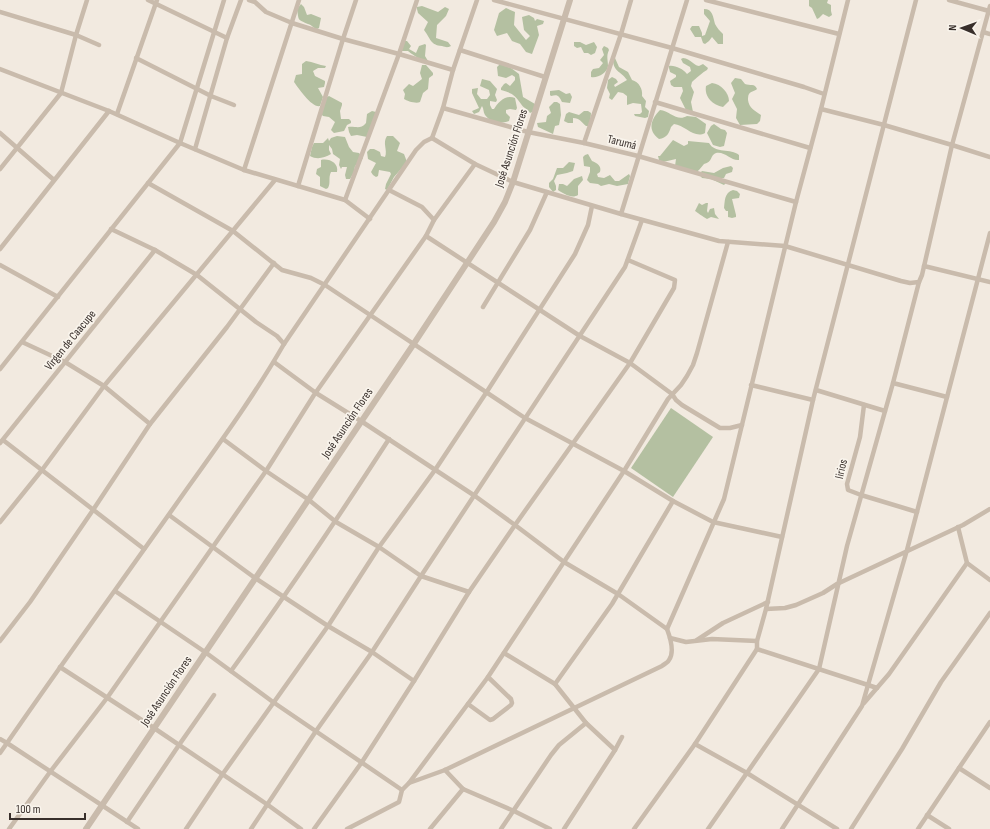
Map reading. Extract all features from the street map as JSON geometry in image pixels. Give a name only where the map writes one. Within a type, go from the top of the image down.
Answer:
[{"type":"street","points":[[0,169],[61,93],[87,0]]},
{"type":"street","points":[[148,0],[156,2],[227,38]]},
{"type":"street","points":[[0,370],[180,143],[224,0]]},
{"type":"street","points":[[195,149],[227,38],[241,0]]},
{"type":"street","points":[[249,0],[255,2],[266,12],[292,23],[342,40],[399,54],[453,70]]},
{"type":"street","points":[[244,170],[299,0]]},
{"type":"street","points":[[298,186],[342,40],[356,0]]},
{"type":"street","points":[[345,200],[399,54],[417,0]]},
{"type":"street","points":[[0,754],[60,667],[116,591],[144,549],[223,439],[274,362],[284,344],[416,150],[424,142],[432,138],[477,0]]},
{"type":"street","points":[[494,0],[672,48],[824,94]]},
{"type":"street","name":"José Asunción Flores","points":[[86,829],[361,421],[414,345],[494,222],[505,202],[513,182],[570,0]]},
{"type":"street","points":[[584,143],[631,0]]},
{"type":"street","points":[[621,214],[687,0]]},
{"type":"street","points":[[706,0],[839,34]]},
{"type":"street","points":[[667,628],[724,498],[785,246],[848,0]]},
{"type":"street","points":[[634,829],[695,744],[757,649],[757,641],[768,602],[813,400],[916,0]]},
{"type":"street","points":[[708,829],[819,669],[838,584],[924,266],[952,146],[989,8],[949,0]]},
{"type":"street","points":[[117,114],[156,2]]},
{"type":"street","points":[[0,12],[76,35],[99,45]]},
{"type":"street","points":[[983,32],[990,34]]},
{"type":"street","points":[[460,50],[545,77]]},
{"type":"street","points":[[136,58],[211,96],[234,105]]},
{"type":"street","points":[[0,69],[117,114],[244,170],[345,200],[370,219]]},
{"type":"street","points":[[655,102],[810,148]]},
{"type":"street","name":"Tarumá","points":[[443,108],[528,132],[638,156],[796,202]]},
{"type":"street","points":[[821,109],[884,125],[990,157]]},
{"type":"street","points":[[0,249],[109,111]]},
{"type":"street","points":[[0,133],[54,180]]},
{"type":"street","points":[[432,138],[475,164],[513,182],[592,206],[719,241],[785,246],[901,281],[910,283],[919,282]]},
{"type":"street","points":[[9,829],[50,772],[107,698],[266,471],[316,393],[426,236],[434,220],[475,164]]},
{"type":"street","points":[[0,522],[42,470],[104,386],[275,180]]},
{"type":"street","points":[[148,183],[233,231],[282,270],[312,278],[325,285],[525,418],[624,471],[673,501],[713,522],[782,537]]},
{"type":"street","points":[[390,190],[422,207],[434,220]]},
{"type":"street","points":[[483,307],[530,230],[547,192]]},
{"type":"street","points":[[186,829],[222,775],[328,626],[379,547],[435,470],[486,393],[575,254],[588,225],[592,206]]},
{"type":"street","points":[[251,829],[316,731],[372,652],[625,268],[642,220]]},
{"type":"street","points":[[111,229],[155,250],[197,275],[277,336],[284,344]]},
{"type":"street","points":[[862,706],[907,550],[990,233]]},
{"type":"street","points":[[426,236],[580,336],[630,363],[672,394],[676,400],[720,428],[730,428],[742,425]]},
{"type":"street","points":[[347,829],[399,802],[402,790],[409,783],[488,677],[624,471],[672,394],[682,385],[693,365],[728,242]]},
{"type":"street","name":"Virgen de Caacupe","points":[[1,442],[155,250]]},
{"type":"street","points":[[314,829],[362,762],[469,592],[572,443],[630,363],[674,288],[675,280],[628,260]]},
{"type":"street","points":[[0,641],[30,602],[150,424],[274,263]]},
{"type":"street","points":[[0,265],[58,297]]},
{"type":"street","points":[[924,266],[990,282]]},
{"type":"street","points":[[22,342],[65,362],[104,386],[150,424]]},
{"type":"street","points":[[274,362],[316,393],[475,496],[564,562],[618,594],[667,628],[672,654],[669,661],[662,666],[445,770],[409,783]]},
{"type":"street","points":[[893,383],[947,397]]},
{"type":"street","points":[[751,385],[813,400]]},
{"type":"street","points":[[816,390],[885,411]]},
{"type":"street","name":"lirios","points":[[864,405],[860,437],[846,484],[848,490],[917,512]]},
{"type":"street","points":[[223,439],[266,471],[309,500],[336,522],[379,547],[421,576],[469,592]]},
{"type":"street","points":[[231,671],[284,598],[336,522],[389,439]]},
{"type":"street","points":[[1,442],[42,470],[144,549]]},
{"type":"street","points":[[556,684],[618,594],[673,501]]},
{"type":"street","points":[[766,609],[785,608],[796,605],[823,593],[907,550],[958,527],[990,509]]},
{"type":"street","points":[[169,515],[284,598],[372,652],[414,681]]},
{"type":"street","points":[[958,527],[967,563],[990,580]]},
{"type":"street","points":[[782,829],[862,706],[877,688],[967,563]]},
{"type":"street","points":[[116,591],[402,790]]},
{"type":"street","points":[[696,640],[723,623],[768,602]]},
{"type":"street","points":[[850,829],[902,749],[941,682],[990,613]]},
{"type":"street","points":[[670,638],[686,642],[712,639],[757,641]]},
{"type":"street","points":[[757,649],[877,688]]},
{"type":"street","points":[[504,653],[556,684],[586,724],[615,750]]},
{"type":"street","points":[[60,667],[268,804],[301,829]]},
{"type":"street","points":[[468,704],[490,720],[511,705],[511,699],[488,677]]},
{"type":"street","points":[[127,822],[178,745],[214,695]]},
{"type":"street","points":[[918,829],[990,722]]},
{"type":"street","points":[[501,829],[559,745],[586,724]]},
{"type":"street","points":[[564,829],[622,737]]},
{"type":"street","points":[[0,739],[138,829]]},
{"type":"street","points":[[695,744],[747,773],[837,829]]},
{"type":"street","points":[[959,768],[990,788]]},
{"type":"street","points":[[445,770],[463,789],[514,811],[550,829]]},
{"type":"street","points":[[430,829],[463,789]]},
{"type":"street","points":[[927,815],[949,829]]},
{"type":"green space","points":[[809,0],[828,0],[827,3],[831,5],[832,15],[829,17],[823,14],[817,19],[812,8],[809,6]]},
{"type":"green space","points":[[301,4],[307,15],[311,14],[321,18],[319,28],[316,29],[299,19],[297,9]]},
{"type":"green space","points":[[422,6],[438,12],[445,7],[449,9],[446,16],[437,25],[436,38],[448,42],[451,46],[446,47],[438,45],[431,41],[424,30],[428,22],[418,13],[417,7]]},
{"type":"green space","points":[[506,8],[515,12],[514,25],[526,40],[530,36],[524,30],[522,17],[529,15],[534,18],[535,21],[537,19],[544,21],[543,24],[537,26],[539,35],[532,54],[526,52],[520,44],[512,41],[507,33],[497,36],[494,30],[499,13]]},
{"type":"green space","points":[[704,9],[711,12],[715,24],[723,34],[723,44],[718,44],[712,37],[705,44],[703,43],[701,37],[695,37],[690,29],[692,26],[699,26],[702,36],[705,35],[710,21],[704,14]]},
{"type":"green space","points":[[404,41],[407,41],[411,46],[409,49],[416,53],[419,46],[425,44],[425,56],[428,61],[421,61],[408,51],[401,51]]},
{"type":"green space","points":[[574,42],[580,42],[586,45],[594,42],[597,47],[595,53],[591,55],[584,53],[581,47],[577,48],[574,46]]},
{"type":"green space","points":[[604,46],[609,50],[607,56],[608,68],[599,76],[591,77],[591,72],[593,69],[599,68],[603,63],[600,60],[604,55],[602,49]]},
{"type":"green space","points":[[615,58],[619,67],[628,72],[632,80],[637,82],[640,86],[642,96],[646,101],[645,107],[649,111],[648,117],[645,118],[635,116],[634,114],[640,114],[642,112],[641,104],[633,103],[627,105],[627,96],[623,93],[618,92],[612,100],[609,98],[610,94],[607,88],[608,80],[612,77],[616,79],[618,82],[614,85],[615,87],[627,80],[614,66],[613,59]]},
{"type":"green space","points":[[683,58],[699,66],[703,64],[708,68],[692,82],[691,86],[694,92],[691,102],[693,112],[687,112],[680,98],[683,91],[682,87],[674,87],[671,85],[670,81],[676,77],[676,75],[670,72],[669,66],[679,68],[687,74],[691,71],[690,67],[683,63],[681,59]]},
{"type":"green space","points":[[306,61],[326,66],[325,68],[318,68],[313,71],[315,76],[325,81],[324,87],[318,88],[323,97],[320,106],[313,104],[294,82],[296,75],[302,74],[302,64]]},
{"type":"green space","points":[[500,64],[511,68],[519,74],[523,97],[535,104],[534,111],[530,113],[517,98],[508,92],[501,90],[506,83],[510,86],[515,80],[515,77],[512,75],[506,78],[498,76],[497,67]]},
{"type":"green space","points":[[422,65],[426,65],[433,73],[433,75],[429,78],[428,89],[423,93],[420,102],[418,103],[405,100],[403,90],[409,84],[413,86],[422,79],[420,73]]},
{"type":"green space","points":[[735,78],[741,79],[745,84],[754,85],[757,89],[751,92],[748,100],[751,107],[761,115],[760,121],[757,124],[740,125],[736,118],[737,109],[732,99],[735,93],[731,83]]},
{"type":"green space","points":[[482,79],[490,81],[497,89],[495,95],[497,100],[496,102],[490,101],[492,109],[494,109],[500,101],[505,98],[515,98],[516,110],[506,110],[506,113],[510,117],[509,121],[499,123],[490,120],[485,115],[482,106],[479,112],[474,114],[472,111],[479,108],[472,93],[472,89],[478,88],[477,94],[481,99],[487,99],[490,95],[489,90],[480,86]]},
{"type":"green space","points":[[712,83],[724,89],[728,95],[729,101],[723,107],[710,100],[706,94],[706,86]]},
{"type":"green space","points":[[559,90],[566,94],[570,93],[572,97],[570,103],[562,102],[557,95],[550,95],[550,91]]},
{"type":"green space","points":[[329,96],[342,103],[340,111],[341,119],[349,119],[351,121],[344,131],[334,133],[331,130],[335,122],[329,117],[321,114],[327,97]]},
{"type":"green space","points":[[554,102],[560,104],[561,115],[559,125],[555,126],[553,134],[538,127],[537,123],[546,122],[547,116],[551,113],[549,107]]},
{"type":"green space","points":[[660,110],[680,118],[687,116],[696,117],[706,124],[705,133],[693,133],[674,124],[666,136],[659,139],[653,132],[652,124],[654,117]]},
{"type":"green space","points":[[372,111],[376,112],[367,137],[357,135],[351,136],[348,127],[360,127],[364,125],[366,123],[367,114]]},
{"type":"green space","points":[[584,111],[591,113],[590,126],[586,126],[579,119],[575,118],[573,118],[573,123],[564,121],[566,114],[569,112],[579,115]]},
{"type":"green space","points":[[714,124],[725,130],[727,133],[724,146],[720,147],[713,145],[707,133]]},
{"type":"green space","points":[[337,136],[345,137],[353,152],[359,153],[363,158],[355,166],[354,172],[350,179],[346,179],[345,175],[347,167],[342,167],[341,169],[339,165],[340,159],[333,154],[329,145],[331,154],[326,157],[315,158],[310,156],[314,143],[323,143],[328,138],[329,141],[331,138]]},
{"type":"green space","points":[[387,136],[393,136],[400,143],[397,151],[404,154],[407,162],[394,177],[387,190],[385,189],[391,174],[390,172],[379,170],[378,176],[376,177],[373,175],[371,172],[376,163],[368,159],[367,152],[370,149],[374,149],[380,152],[381,156],[385,157],[385,141]]},
{"type":"green space","points":[[673,140],[684,146],[688,144],[688,141],[709,143],[715,149],[736,153],[739,155],[739,160],[733,159],[722,153],[716,153],[709,162],[704,164],[695,173],[675,166],[676,159],[663,162],[659,160],[658,156],[660,156]]},
{"type":"green space","points":[[588,154],[592,161],[600,166],[600,172],[597,174],[598,177],[604,178],[610,175],[615,181],[619,181],[629,174],[628,184],[617,186],[609,184],[601,186],[590,183],[587,180],[590,167],[584,166],[583,157]]},
{"type":"green space","points":[[321,160],[333,162],[337,169],[337,172],[331,172],[329,186],[326,189],[320,186],[320,177],[316,174],[317,169],[321,167]]},
{"type":"green space","points":[[569,162],[575,163],[573,171],[557,175],[554,181],[556,190],[553,192],[549,187],[549,183],[553,179],[557,168],[563,168]]},
{"type":"green space","points":[[731,166],[733,168],[732,172],[726,174],[724,178],[720,178],[726,183],[724,185],[711,179],[702,178],[699,174],[702,171],[714,173]]},
{"type":"green space","points":[[582,176],[583,180],[578,186],[578,195],[571,196],[558,190],[559,184],[567,186],[574,179]]},
{"type":"green space","points":[[733,190],[740,194],[739,198],[732,199],[736,217],[732,218],[728,217],[728,211],[724,208],[726,195]]},
{"type":"green space","points":[[699,203],[702,205],[708,203],[708,213],[710,209],[714,208],[715,214],[719,219],[711,217],[707,219],[695,211]]},
{"type":"green space","points":[[671,408],[713,437],[673,497],[631,468]]}]
